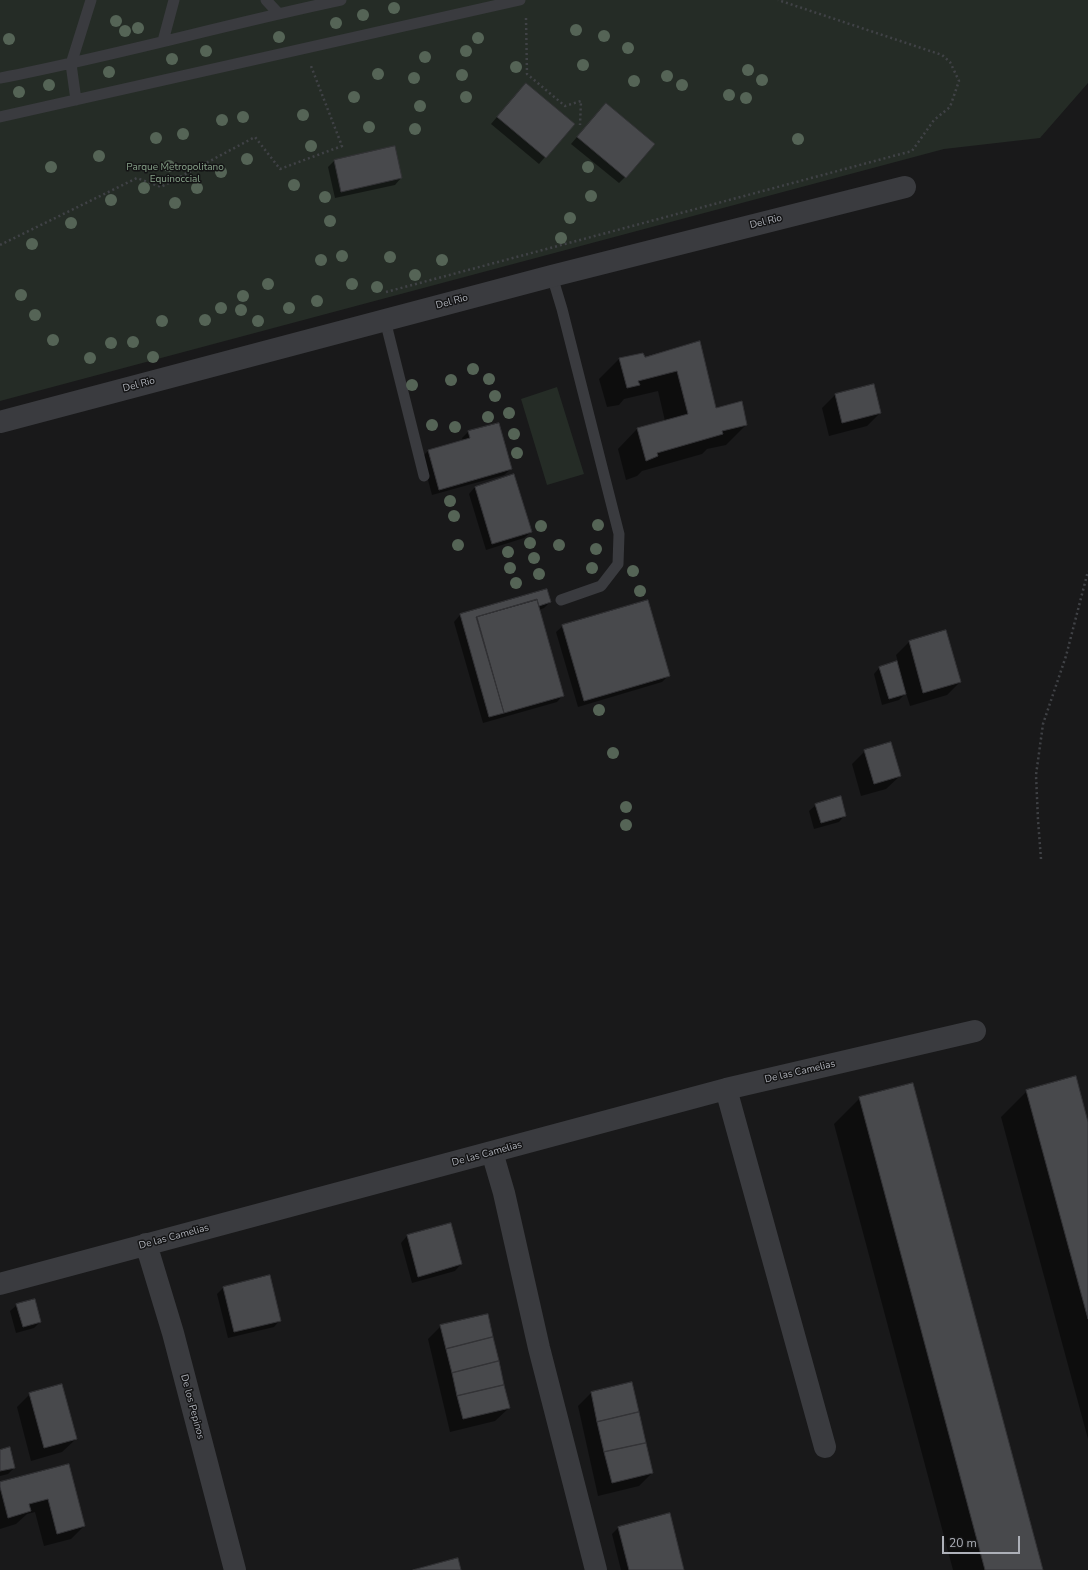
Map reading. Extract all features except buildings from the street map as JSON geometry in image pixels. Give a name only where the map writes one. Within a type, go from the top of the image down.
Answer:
[{"type":"street","name":"Del Rio","points":[[0,422],[552,276],[905,187]]},
{"type":"street","name":"De las Camelias","points":[[0,1284],[726,1089],[975,1031]]},
{"type":"street","points":[[726,1089],[825,1447]]},
{"type":"street","points":[[492,1152],[504,1193],[539,1348],[596,1570]]},
{"type":"street","name":"De los Pepinos","points":[[146,1244],[173,1333],[235,1570]]},
{"type":"lane","points":[[76,100],[72,64],[91,0]]},
{"type":"lane","points":[[163,41],[174,0]]},
{"type":"lane","points":[[266,0],[278,13]]},
{"type":"lane","points":[[0,78],[72,64],[278,13],[341,0]]},
{"type":"lane","points":[[0,117],[520,0]]},
{"type":"lane","points":[[552,276],[562,309],[619,534],[618,564],[601,586],[561,600]]},
{"type":"lane","points":[[385,320],[424,476]]},
{"type":"path","points":[[383,293],[912,151],[934,120],[950,107],[959,81],[950,62],[942,54],[778,0]]},
{"type":"path","points":[[526,15],[527,74],[565,106],[581,101],[580,125]]},
{"type":"path","points":[[0,245],[137,178],[161,187],[255,137],[280,169],[342,146],[304,49]]},
{"type":"path","points":[[1041,859],[1036,775],[1043,724],[1066,656],[1088,571]]},
{"type":"green space","name":"Parque Metropolitano Equinoccial","points":[[0,0],[1088,0],[1088,83],[1040,138],[944,149],[0,401]]},
{"type":"green space","points":[[557,387],[584,474],[547,485],[521,399]]}]
